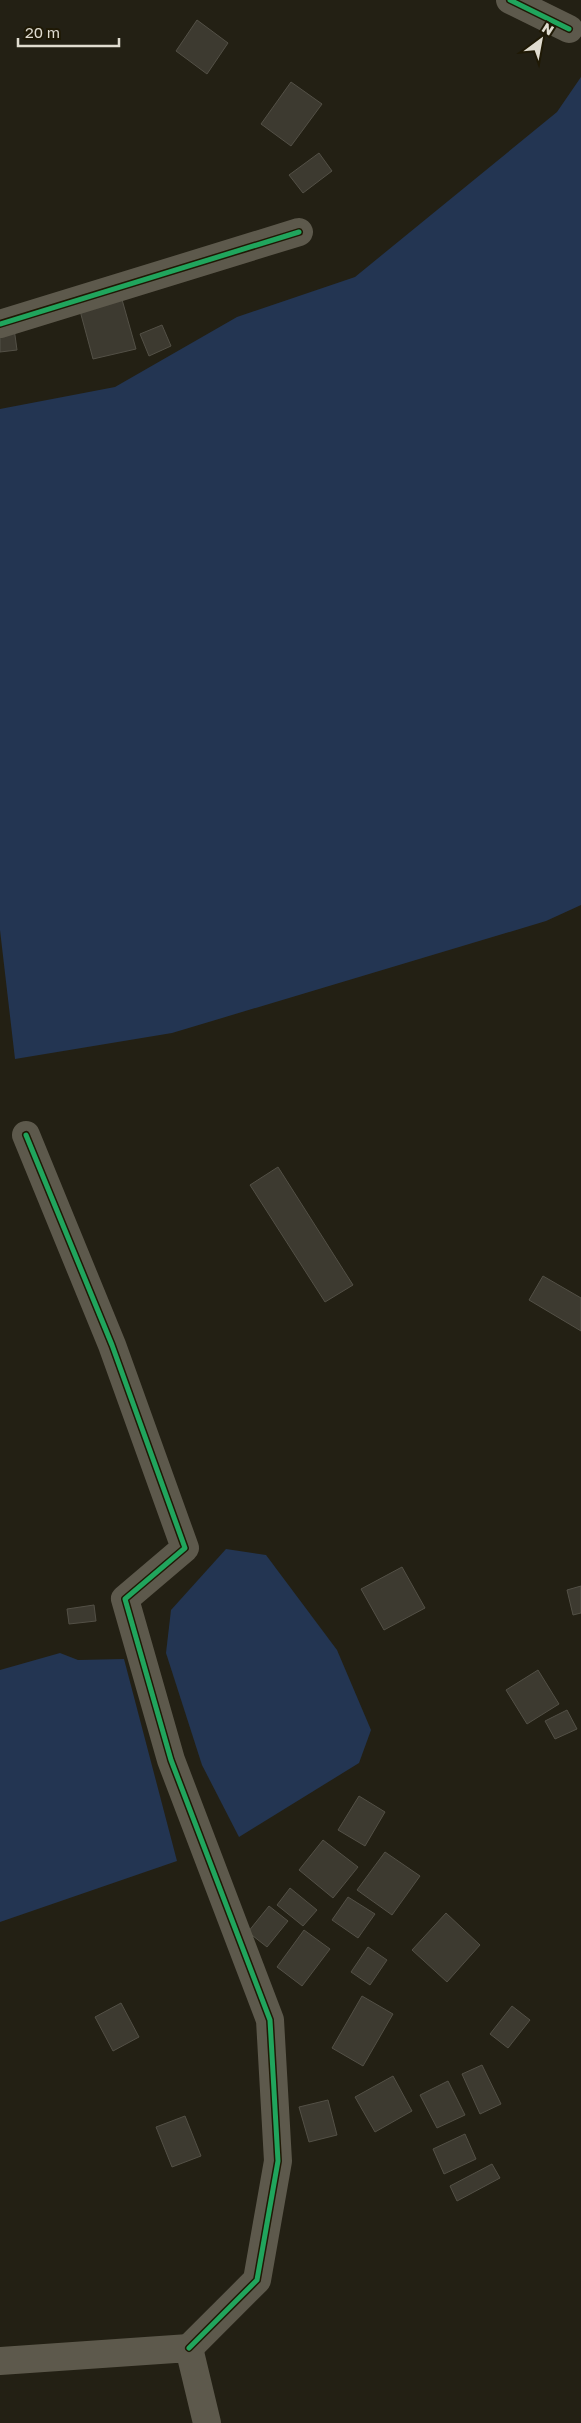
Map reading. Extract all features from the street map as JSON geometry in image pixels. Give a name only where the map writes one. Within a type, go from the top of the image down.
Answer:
[{"type":"street","points":[[510,0],[570,29]]},
{"type":"street","points":[[0,324],[299,232]]},
{"type":"street","points":[[0,2361],[189,2348],[258,2280],[278,2161],[270,2020],[171,1760],[125,1600],[185,1548],[112,1345],[26,1135]]},
{"type":"street","points":[[189,2348],[207,2423]]},
{"type":"water","points":[[581,77],[581,905],[546,921],[172,1033],[15,1059],[0,930],[0,409],[115,387],[237,317],[355,277],[557,112]]},
{"type":"water","points":[[226,1549],[266,1555],[337,1650],[371,1730],[359,1763],[239,1837],[202,1765],[166,1653],[171,1610]]},
{"type":"water","points":[[60,1653],[78,1660],[124,1659],[177,1861],[0,1922],[0,1670]]},
{"type":"building","points":[[197,20],[228,43],[207,74],[176,51]]},
{"type":"building","points":[[291,82],[322,104],[291,146],[261,124]]},
{"type":"building","points":[[319,153],[332,171],[303,193],[289,175]]},
{"type":"building","points":[[121,296],[136,349],[93,359],[79,307]]},
{"type":"building","points":[[162,325],[171,346],[149,356],[140,334]]},
{"type":"building","points":[[14,328],[17,350],[0,352],[0,330]]},
{"type":"building","points":[[278,1167],[353,1285],[325,1302],[250,1185]]},
{"type":"building","points":[[543,1276],[581,1298],[581,1331],[529,1300]]},
{"type":"building","points":[[402,1567],[425,1608],[384,1630],[361,1589]]},
{"type":"building","points":[[581,1586],[581,1613],[573,1615],[567,1590]]},
{"type":"building","points":[[94,1605],[96,1621],[69,1624],[67,1609]]},
{"type":"building","points":[[538,1670],[559,1704],[527,1724],[506,1690]]},
{"type":"building","points":[[567,1710],[577,1729],[555,1739],[545,1721]]},
{"type":"building","points":[[359,1796],[385,1812],[365,1846],[338,1830]]},
{"type":"building","points":[[323,1840],[358,1867],[333,1898],[299,1870]]},
{"type":"building","points":[[385,1852],[420,1876],[392,1915],[357,1890]]},
{"type":"building","points":[[290,1888],[317,1910],[303,1926],[277,1905]]},
{"type":"building","points":[[348,1897],[375,1914],[358,1938],[332,1920]]},
{"type":"building","points":[[269,1906],[288,1921],[267,1947],[248,1932]]},
{"type":"building","points":[[446,1913],[480,1945],[447,1982],[412,1950]]},
{"type":"building","points":[[304,1930],[330,1949],[302,1986],[277,1967]]},
{"type":"building","points":[[368,1947],[387,1960],[370,1985],[351,1972]]},
{"type":"building","points":[[362,1996],[393,2014],[363,2066],[332,2048]]},
{"type":"building","points":[[121,2003],[139,2037],[113,2051],[95,2017]]},
{"type":"building","points":[[512,2006],[530,2020],[508,2048],[490,2034]]},
{"type":"building","points":[[482,2065],[501,2104],[480,2114],[462,2074]]},
{"type":"building","points":[[393,2076],[412,2111],[375,2132],[355,2097]]},
{"type":"building","points":[[448,2081],[465,2115],[437,2128],[420,2095]]},
{"type":"building","points":[[328,2100],[337,2135],[309,2142],[299,2107]]},
{"type":"building","points":[[185,2116],[201,2156],[172,2167],[156,2127]]},
{"type":"building","points":[[465,2134],[476,2159],[444,2174],[433,2149]]},
{"type":"building","points":[[492,2164],[500,2178],[457,2201],[450,2186]]},
{"type":"cycle path","points":[[510,0],[569,29]]},
{"type":"cycle path","points":[[0,324],[299,232]]},
{"type":"cycle path","points":[[26,1135],[112,1345],[185,1548],[125,1599],[171,1760],[270,2020],[278,2161],[257,2280],[189,2348]]}]
